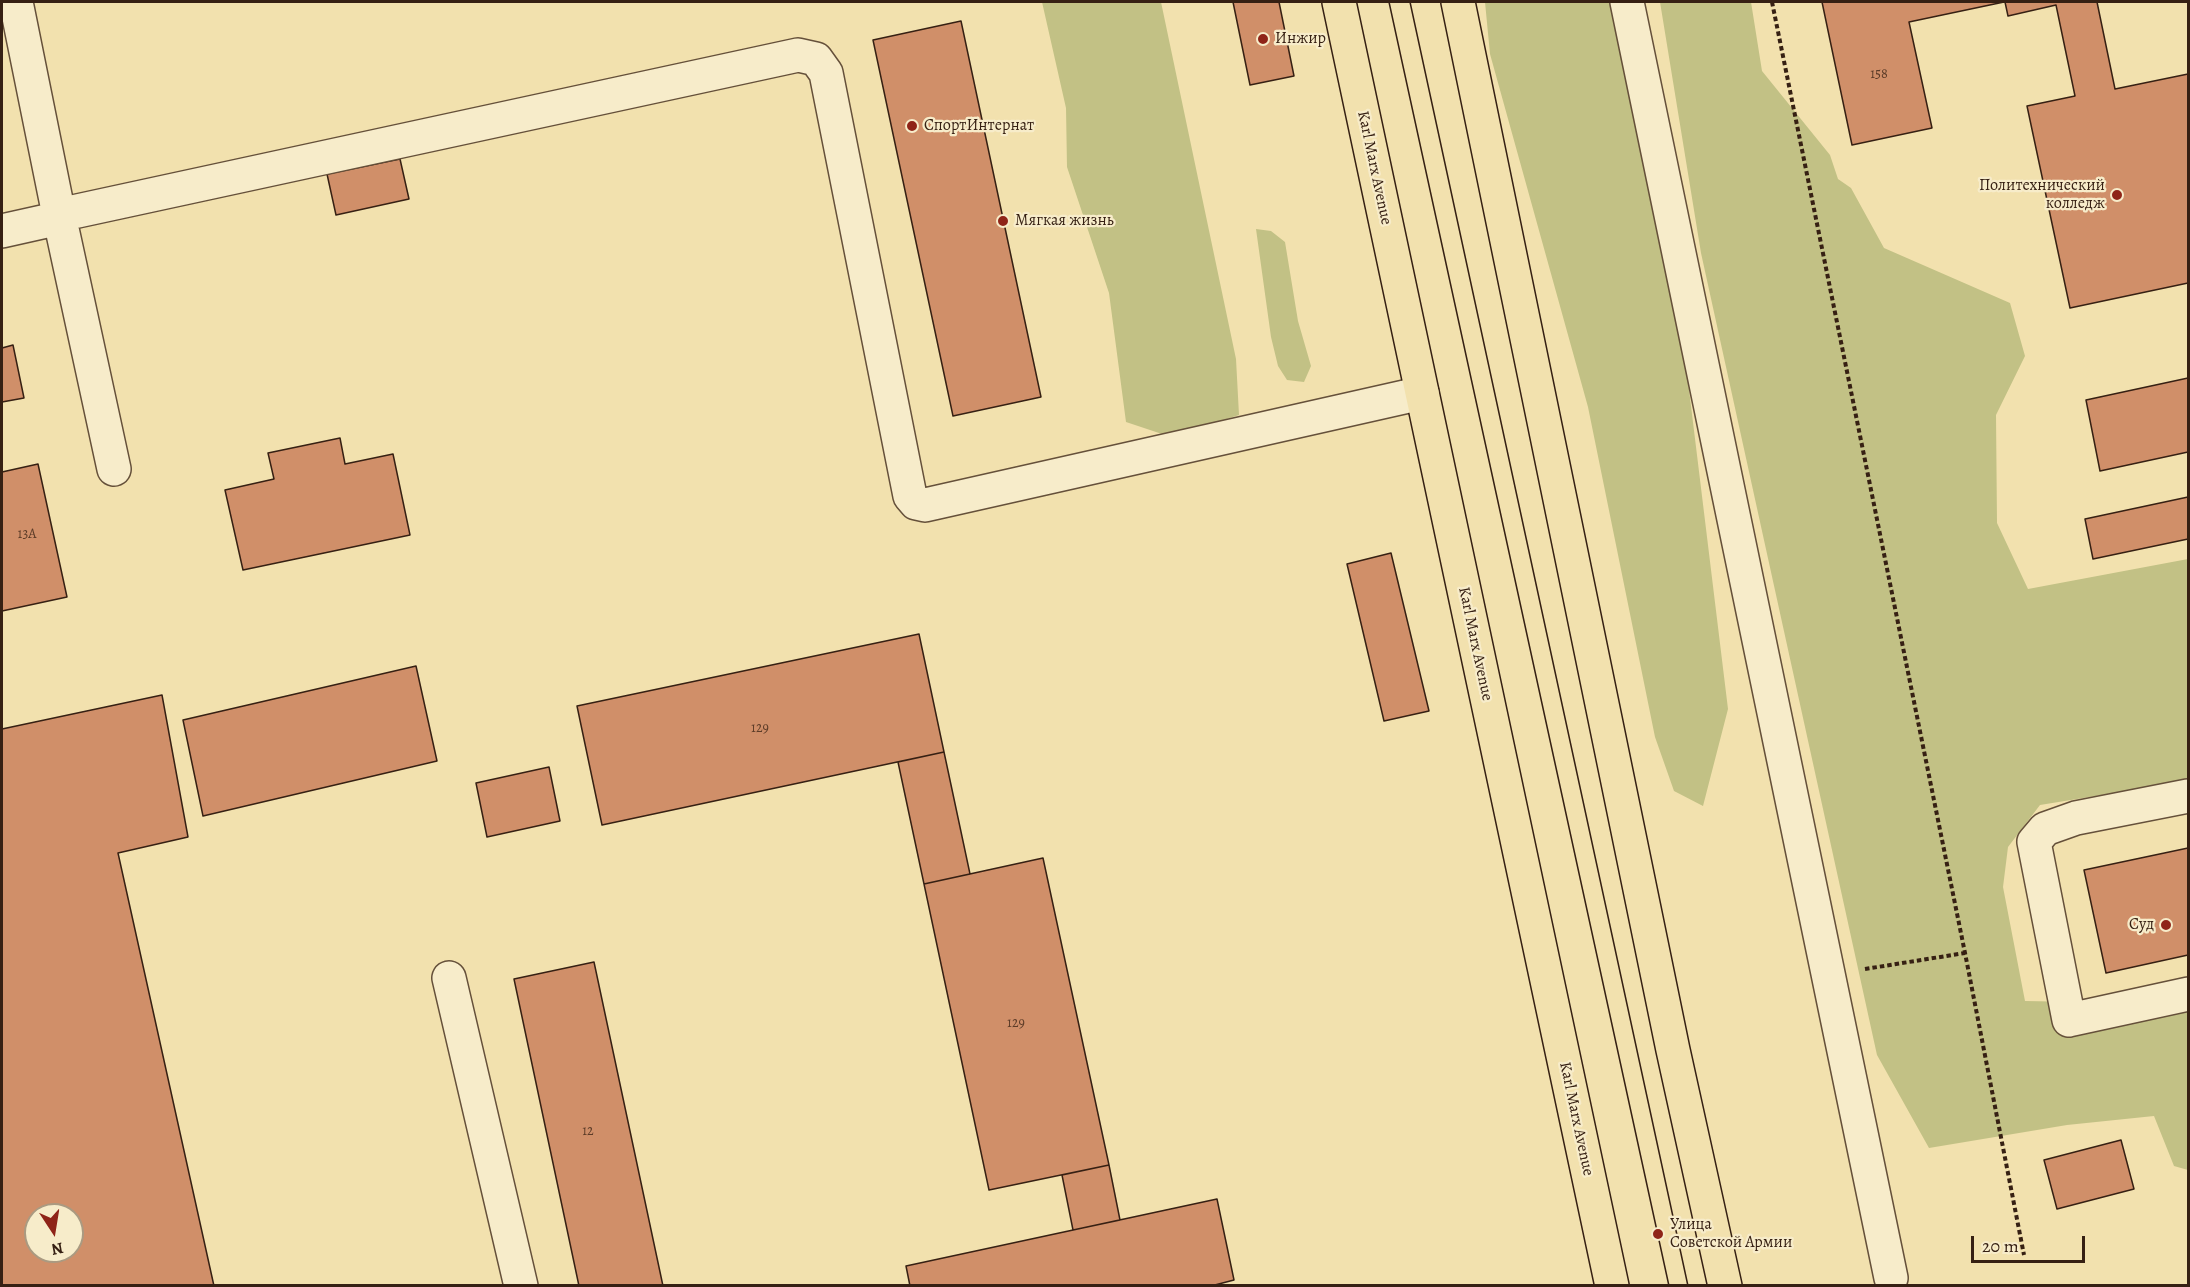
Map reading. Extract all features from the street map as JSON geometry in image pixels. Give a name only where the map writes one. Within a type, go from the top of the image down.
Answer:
[{"type":"main road","name":"Karl Marx Avenue","points":[[1339,2],[1612,1286]]},
{"type":"main road","points":[[1458,2],[1673,1050],[1725,1286]]},
{"type":"lane","points":[[16,2],[59,216],[114,468]]},
{"type":"lane","points":[[1627,2],[1891,1278]]},
{"type":"lane","points":[[2,231],[59,216],[798,55],[816,59],[826,73],[910,496],[916,503],[925,505],[1422,393]]},
{"type":"lane","points":[[2188,796],[2076,818],[2045,829],[2034,842],[2069,1020],[2188,994]]},
{"type":"lane","points":[[448,978],[521,1286]]},
{"type":"path","points":[[1772,2],[2024,1255]]},
{"type":"path","points":[[1829,975],[1965,953]]},
{"type":"shaded area","points":[[1042,2],[1161,2],[1236,359],[1239,415],[1177,439],[1126,422],[1109,293],[1067,167],[1066,108]]},
{"type":"shaded area","points":[[1485,2],[1611,2],[1686,365],[1728,709],[1703,806],[1674,791],[1655,737],[1588,407],[1490,54]]},
{"type":"shaded area","points":[[1660,2],[1751,2],[1762,71],[1830,155],[1838,179],[1851,188],[1884,248],[2010,303],[2025,356],[1996,415],[1997,523],[2028,589],[2188,559],[2188,781],[2040,805],[2008,847],[2003,887],[2025,1001],[2188,1004],[2188,1170],[2174,1166],[2154,1116],[2067,1125],[1929,1148],[1877,1055],[1701,253]]},
{"type":"shaded area","points":[[1256,229],[1271,231],[1285,242],[1298,321],[1311,366],[1304,382],[1287,380],[1278,366],[1271,337]]},
{"type":"building","name":"Инжир","points":[[1233,2],[1279,2],[1294,76],[1250,85]]},
{"type":"building","points":[[1822,2],[2004,2],[1909,22],[1932,128],[1852,145]]},
{"type":"building","name":"Политехнический колледж","points":[[2005,2],[2097,2],[2115,89],[2188,74],[2188,283],[2070,308],[2027,106],[2075,96],[2056,5],[2008,16]]},
{"type":"building","points":[[961,21],[1041,397],[953,416],[873,40]]},
{"type":"building","points":[[400,159],[409,199],[336,215],[327,174]]},
{"type":"building","points":[[13,345],[24,398],[2,402],[2,348]]},
{"type":"building","points":[[2188,378],[2188,452],[2100,471],[2086,400]]},
{"type":"building","points":[[340,438],[345,464],[393,454],[410,535],[243,570],[225,490],[274,479],[268,453]]},
{"type":"building","points":[[38,464],[67,597],[2,611],[2,472]]},
{"type":"building","points":[[2188,497],[2188,539],[2093,559],[2085,519]]},
{"type":"building","points":[[1391,553],[1429,711],[1384,721],[1347,564]]},
{"type":"building","points":[[919,634],[944,752],[602,825],[577,706]]},
{"type":"building","points":[[416,666],[437,761],[203,816],[183,720]]},
{"type":"building","points":[[162,695],[188,837],[118,853],[214,1286],[2,1286],[2,729]]},
{"type":"building","points":[[944,752],[970,874],[924,884],[898,762]]},
{"type":"building","points":[[549,767],[560,821],[487,837],[476,783]]},
{"type":"building","points":[[2188,848],[2188,955],[2106,973],[2084,870]]},
{"type":"building","points":[[1043,858],[1109,1165],[989,1190],[924,884]]},
{"type":"building","points":[[594,962],[663,1286],[579,1286],[514,979]]},
{"type":"building","points":[[2121,1140],[2134,1189],[2057,1209],[2044,1160]]},
{"type":"building","points":[[1109,1165],[1120,1220],[1073,1230],[1062,1175]]},
{"type":"building","points":[[1217,1199],[1234,1280],[1211,1286],[910,1286],[906,1266]]},
{"type":"tram line","points":[[1389,2],[1669,1286]]},
{"type":"tram line","points":[[1410,2],[1688,1286]]},
{"type":"place","name":"Инжир","points":[[1263,39]]},
{"type":"place","name":"СпортИнтернат","points":[[912,126]]},
{"type":"place","name":"Политехнический колледж","points":[[2117,195]]},
{"type":"place","name":"Мягкая жизнь","points":[[1003,221]]},
{"type":"place","name":"Суд","points":[[2166,925]]},
{"type":"place","name":"Улица Советской Армии","points":[[1658,1234]]}]
